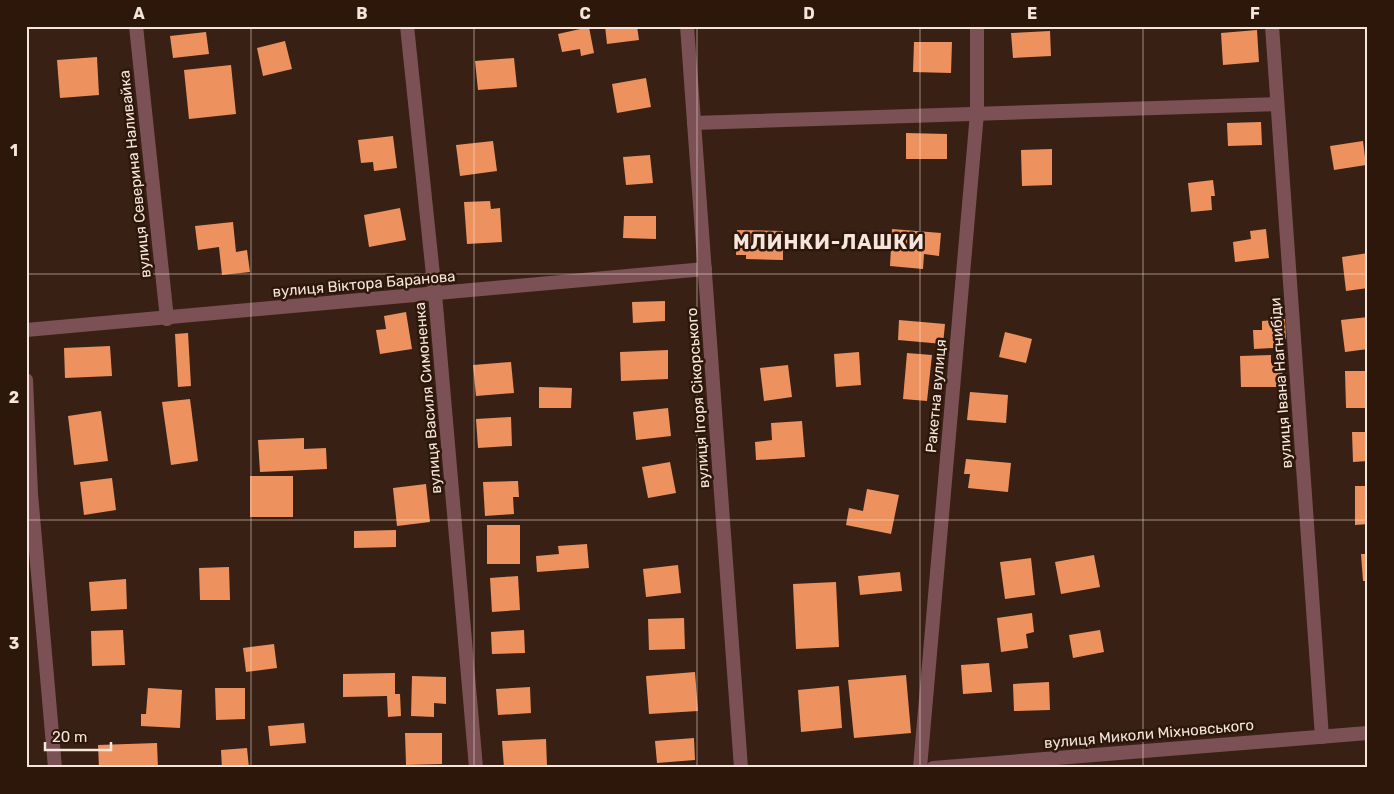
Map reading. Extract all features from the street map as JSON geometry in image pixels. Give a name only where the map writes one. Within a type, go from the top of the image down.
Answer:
[{"type":"street","name":"вулиця Северина Наливайка","points":[[136,26],[167,318]]},
{"type":"street","name":"вулиця Василя Симоненка","points":[[407,26],[435,294],[476,768]]},
{"type":"street","name":"вулиця Ігоря Сікорського","points":[[687,26],[741,768]]},
{"type":"street","name":"Ракетна вулиця","points":[[920,768],[977,113],[977,26]]},
{"type":"street","name":"вулиця Івана Нагнибіди","points":[[1272,26],[1322,737]]},
{"type":"street","points":[[694,123],[1277,104]]},
{"type":"street","name":"вулиця Віктора Баранова","points":[[26,330],[705,269]]},
{"type":"street","points":[[26,380],[31,494],[55,768]]},
{"type":"street","name":"вулиця Миколи Міхновського","points":[[933,768],[1368,733]]},
{"type":"building","points":[[605,26],[637,26],[639,40],[607,44]]},
{"type":"building","points":[[589,27],[594,53],[581,56],[580,49],[562,52],[558,34]]},
{"type":"building","points":[[1257,30],[1259,62],[1223,65],[1221,33]]},
{"type":"building","points":[[1050,31],[1051,56],[1013,58],[1011,33]]},
{"type":"building","points":[[206,32],[209,54],[173,58],[170,36]]},
{"type":"building","points":[[285,41],[292,69],[263,76],[257,48]]},
{"type":"building","points":[[914,42],[952,42],[951,73],[913,72]]},
{"type":"building","points":[[97,57],[99,95],[60,98],[57,60]]},
{"type":"building","points":[[514,58],[517,87],[478,90],[475,61]]},
{"type":"building","points":[[231,65],[236,114],[189,119],[184,70]]},
{"type":"building","points":[[646,78],[651,107],[617,113],[612,84]]},
{"type":"building","points":[[1261,122],[1262,145],[1228,146],[1227,123]]},
{"type":"building","points":[[906,133],[947,134],[947,159],[906,159]]},
{"type":"building","points":[[393,136],[397,168],[374,171],[373,162],[361,163],[358,140]]},
{"type":"building","points":[[493,141],[497,171],[460,176],[456,145]]},
{"type":"building","points":[[1363,141],[1366,165],[1334,170],[1330,146]]},
{"type":"building","points":[[1052,149],[1052,185],[1022,186],[1021,150]]},
{"type":"building","points":[[650,155],[653,183],[626,185],[623,157]]},
{"type":"building","points":[[1213,180],[1215,196],[1211,196],[1212,210],[1191,212],[1188,183]]},
{"type":"building","points":[[490,201],[491,209],[500,208],[502,242],[467,244],[464,202]]},
{"type":"building","points":[[400,208],[406,240],[369,247],[364,215]]},
{"type":"building","points":[[624,216],[656,216],[656,239],[623,238]]},
{"type":"building","points":[[233,222],[236,252],[247,250],[250,272],[222,275],[219,247],[198,250],[195,226]]},
{"type":"building","points":[[892,229],[941,233],[939,256],[924,254],[923,269],[890,266]]},
{"type":"building","points":[[1266,229],[1269,258],[1235,262],[1233,242],[1251,239],[1250,231]]},
{"type":"building","points":[[737,230],[783,231],[783,260],[746,259],[746,255],[736,255]]},
{"type":"building","points":[[1368,253],[1368,288],[1346,291],[1342,257]]},
{"type":"building","points":[[665,301],[665,321],[633,323],[632,302]]},
{"type":"building","points":[[406,312],[412,349],[380,354],[376,330],[386,329],[384,316]]},
{"type":"building","points":[[1368,317],[1368,349],[1345,352],[1341,320]]},
{"type":"building","points":[[1285,319],[1286,339],[1274,340],[1274,348],[1254,349],[1253,330],[1262,330],[1262,321]]},
{"type":"building","points":[[899,320],[945,324],[943,344],[898,340]]},
{"type":"building","points":[[1005,332],[1032,339],[1026,363],[999,357]]},
{"type":"building","points":[[188,333],[191,386],[178,387],[175,334]]},
{"type":"building","points":[[110,346],[112,376],[65,378],[64,348]]},
{"type":"building","points":[[668,350],[668,379],[621,381],[620,352]]},
{"type":"building","points":[[859,352],[861,385],[836,387],[834,354]]},
{"type":"building","points":[[907,353],[932,355],[927,401],[903,399]]},
{"type":"building","points":[[1271,355],[1271,363],[1282,362],[1283,387],[1241,387],[1240,356]]},
{"type":"building","points":[[511,362],[514,393],[476,396],[473,365]]},
{"type":"building","points":[[788,365],[792,397],[764,401],[760,368]]},
{"type":"building","points":[[1345,371],[1368,371],[1368,408],[1346,408]]},
{"type":"building","points":[[539,387],[572,388],[571,408],[539,408]]},
{"type":"building","points":[[970,392],[1008,395],[1006,423],[967,420]]},
{"type":"building","points":[[190,399],[198,461],[171,465],[162,402]]},
{"type":"building","points":[[668,408],[671,436],[636,440],[633,412]]},
{"type":"building","points":[[101,411],[108,461],[74,465],[68,416]]},
{"type":"building","points":[[511,417],[512,446],[478,448],[476,419]]},
{"type":"building","points":[[802,421],[805,457],[756,460],[755,442],[772,440],[771,423]]},
{"type":"building","points":[[1352,432],[1368,432],[1368,461],[1353,462]]},
{"type":"building","points":[[304,438],[304,449],[326,448],[327,469],[260,472],[258,440]]},
{"type":"building","points":[[966,459],[1011,463],[1008,492],[968,488],[970,474],[964,474]]},
{"type":"building","points":[[670,462],[676,493],[648,498],[642,467]]},
{"type":"building","points":[[250,476],[293,476],[293,517],[250,517]]},
{"type":"building","points":[[112,478],[116,510],[84,515],[80,482]]},
{"type":"building","points":[[518,481],[519,497],[513,497],[514,514],[485,516],[483,482]]},
{"type":"building","points":[[426,484],[430,522],[397,526],[393,488]]},
{"type":"building","points":[[1355,486],[1368,486],[1368,524],[1355,525]]},
{"type":"building","points":[[867,489],[899,495],[891,534],[846,525],[849,508],[863,511]]},
{"type":"building","points":[[487,525],[520,525],[520,564],[487,564]]},
{"type":"building","points":[[396,530],[396,547],[354,548],[354,531]]},
{"type":"building","points":[[587,544],[589,568],[537,572],[536,556],[559,554],[558,546]]},
{"type":"building","points":[[1361,554],[1368,554],[1368,581],[1363,581]]},
{"type":"building","points":[[1094,555],[1100,587],[1061,594],[1055,562]]},
{"type":"building","points":[[1031,558],[1035,595],[1005,599],[1000,562]]},
{"type":"building","points":[[678,565],[681,593],[646,597],[643,569]]},
{"type":"building","points":[[229,567],[230,600],[200,600],[199,568]]},
{"type":"building","points":[[900,572],[902,591],[860,595],[858,576]]},
{"type":"building","points":[[518,576],[520,610],[492,612],[490,578]]},
{"type":"building","points":[[126,579],[127,609],[91,611],[89,582]]},
{"type":"building","points":[[836,582],[839,647],[796,649],[793,584]]},
{"type":"building","points":[[1032,613],[1034,632],[1026,634],[1028,648],[1001,652],[997,618]]},
{"type":"building","points":[[684,618],[685,649],[649,650],[648,619]]},
{"type":"building","points":[[123,630],[125,665],[92,666],[91,631]]},
{"type":"building","points":[[524,630],[525,653],[492,654],[491,632]]},
{"type":"building","points":[[1100,630],[1104,652],[1073,658],[1069,635]]},
{"type":"building","points":[[274,644],[277,668],[246,672],[243,648]]},
{"type":"building","points":[[989,663],[992,692],[963,694],[961,665]]},
{"type":"building","points":[[695,672],[698,711],[649,714],[646,676]]},
{"type":"building","points":[[395,673],[395,694],[400,694],[401,716],[388,717],[387,696],[343,697],[343,674]]},
{"type":"building","points":[[906,675],[911,733],[854,738],[848,680]]},
{"type":"building","points":[[412,676],[446,677],[446,704],[434,703],[434,717],[411,716]]},
{"type":"building","points":[[1049,682],[1050,710],[1014,711],[1013,684]]},
{"type":"building","points":[[839,686],[842,728],[801,732],[798,690]]},
{"type":"building","points":[[530,687],[531,713],[498,715],[496,689]]},
{"type":"building","points":[[148,688],[182,690],[180,728],[141,726],[141,714],[146,714]]},
{"type":"building","points":[[215,688],[245,688],[245,719],[216,720]]},
{"type":"building","points":[[304,723],[306,743],[270,746],[268,726]]},
{"type":"building","points":[[405,733],[442,733],[442,764],[406,765]]},
{"type":"building","points":[[694,738],[695,760],[657,763],[655,741]]},
{"type":"building","points":[[546,739],[547,766],[504,768],[502,741]]},
{"type":"building","points":[[157,743],[158,768],[99,768],[98,745]]},
{"type":"building","points":[[247,748],[249,768],[222,768],[221,750]]},
{"type":"district","name":"МЛИНКИ-ЛАШКИ","points":[[829,242]]}]
